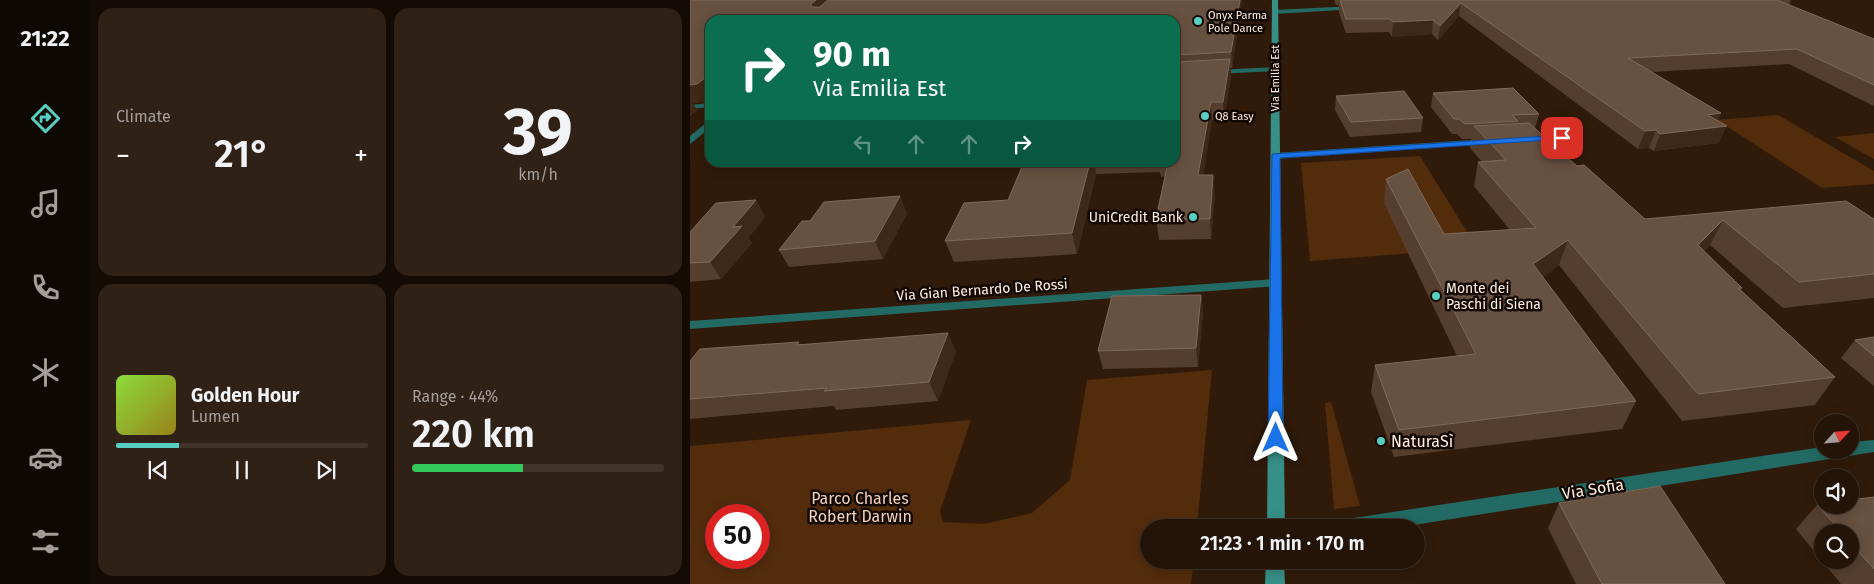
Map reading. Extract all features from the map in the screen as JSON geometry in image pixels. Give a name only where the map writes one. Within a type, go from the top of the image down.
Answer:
[{"type":"main road","name":"Via Emilia Est","points":[[1275,6],[1276,519]]},
{"type":"main road","points":[[1275,584],[1276,569]]},
{"type":"street","points":[[1275,6],[1362,8]]},
{"type":"street","points":[[1203,73],[1276,69]]},
{"type":"street","points":[[690,106],[705,105]]},
{"type":"street","points":[[690,142],[705,128]]},
{"type":"street","points":[[1522,140],[1562,138]]},
{"type":"street","points":[[1275,156],[1502,141]]},
{"type":"street","name":"Via Gian Bernardo De Rossi","points":[[690,325],[1276,283]]},
{"type":"street","points":[[1859,448],[1874,446]]},
{"type":"street","name":"Via Sofia","points":[[1398,519],[1814,455]]},
{"type":"green space","points":[[1778,115],[1874,171],[1874,184],[1822,188],[1717,120]]},
{"type":"green space","points":[[1874,133],[1874,159],[1835,137]]},
{"type":"green space","points":[[1420,156],[1477,248],[1310,261],[1301,163]]},
{"type":"green space","name":"Parco Charles Robert Darwin","points":[[1212,370],[1198,519],[1140,519],[1140,569],[1193,569],[1191,584],[690,584],[690,446],[971,420],[940,511],[943,522],[984,524],[1032,513],[1070,480],[1087,380]]},
{"type":"green space","points":[[1331,402],[1360,506],[1334,509],[1325,403]]},
{"type":"building","points":[[690,0],[816,0],[811,4],[811,7],[820,7],[828,0],[1240,0],[1231,52],[1180,55],[1180,15],[705,15],[705,78],[697,84],[690,85]]},
{"type":"building","points":[[1340,0],[1777,0],[1874,39],[1874,85],[1797,49],[1628,58],[1721,113],[1708,115],[1727,126],[1660,134],[1656,130],[1645,131],[1461,3],[1440,26],[1433,20],[1393,22],[1390,19],[1346,19]]},
{"type":"building","points":[[1230,59],[1223,102],[1211,102],[1198,175],[1213,175],[1210,219],[1156,219],[1167,167],[1180,167],[1180,62]]},
{"type":"building","points":[[1513,88],[1539,114],[1512,115],[1518,121],[1465,124],[1459,119],[1454,119],[1433,93]]},
{"type":"building","points":[[1404,91],[1423,118],[1351,122],[1336,96]]},
{"type":"building","points":[[1529,123],[1577,166],[1584,165],[1645,219],[1846,201],[1874,219],[1874,274],[1799,282],[1723,220],[1698,245],[1742,288],[1738,288],[1835,377],[1698,394],[1568,240],[1533,264],[1636,401],[1399,430],[1375,365],[1476,354],[1386,179],[1408,169],[1444,234],[1536,228],[1478,162],[1506,160],[1474,126]]},
{"type":"building","points":[[1022,167],[1089,167],[1072,233],[945,241],[964,203],[1008,200]]},
{"type":"building","points":[[900,196],[875,241],[779,250],[802,221],[810,221],[824,202]]},
{"type":"building","points":[[756,200],[733,227],[742,226],[710,262],[690,263],[690,232],[716,203]]},
{"type":"building","points":[[1201,295],[1196,348],[1098,351],[1112,296]]},
{"type":"building","points":[[948,333],[929,382],[824,391],[827,388],[690,399],[690,361],[700,349],[799,342],[797,345]]},
{"type":"building","points":[[1874,337],[1874,356],[1855,340]]},
{"type":"building","points":[[1660,486],[1725,584],[1602,584],[1559,503]]},
{"type":"building","points":[[1874,497],[1874,569],[1859,552],[1859,524],[1835,524],[1825,514],[1859,514],[1859,499]]},
{"type":"place","name":"Onyx Parma Pole Dance","points":[[1198,21]]},
{"type":"place","name":"Q8 Easy","points":[[1205,116]]},
{"type":"place","name":"UniCredit Bank","points":[[1193,217]]},
{"type":"place","name":"Monte dei Paschi di Siena","points":[[1436,296]]},
{"type":"place","name":"NaturaSì","points":[[1381,441]]},
{"type":"route","points":[[1276,438],[1275,156],[1562,138]]}]
